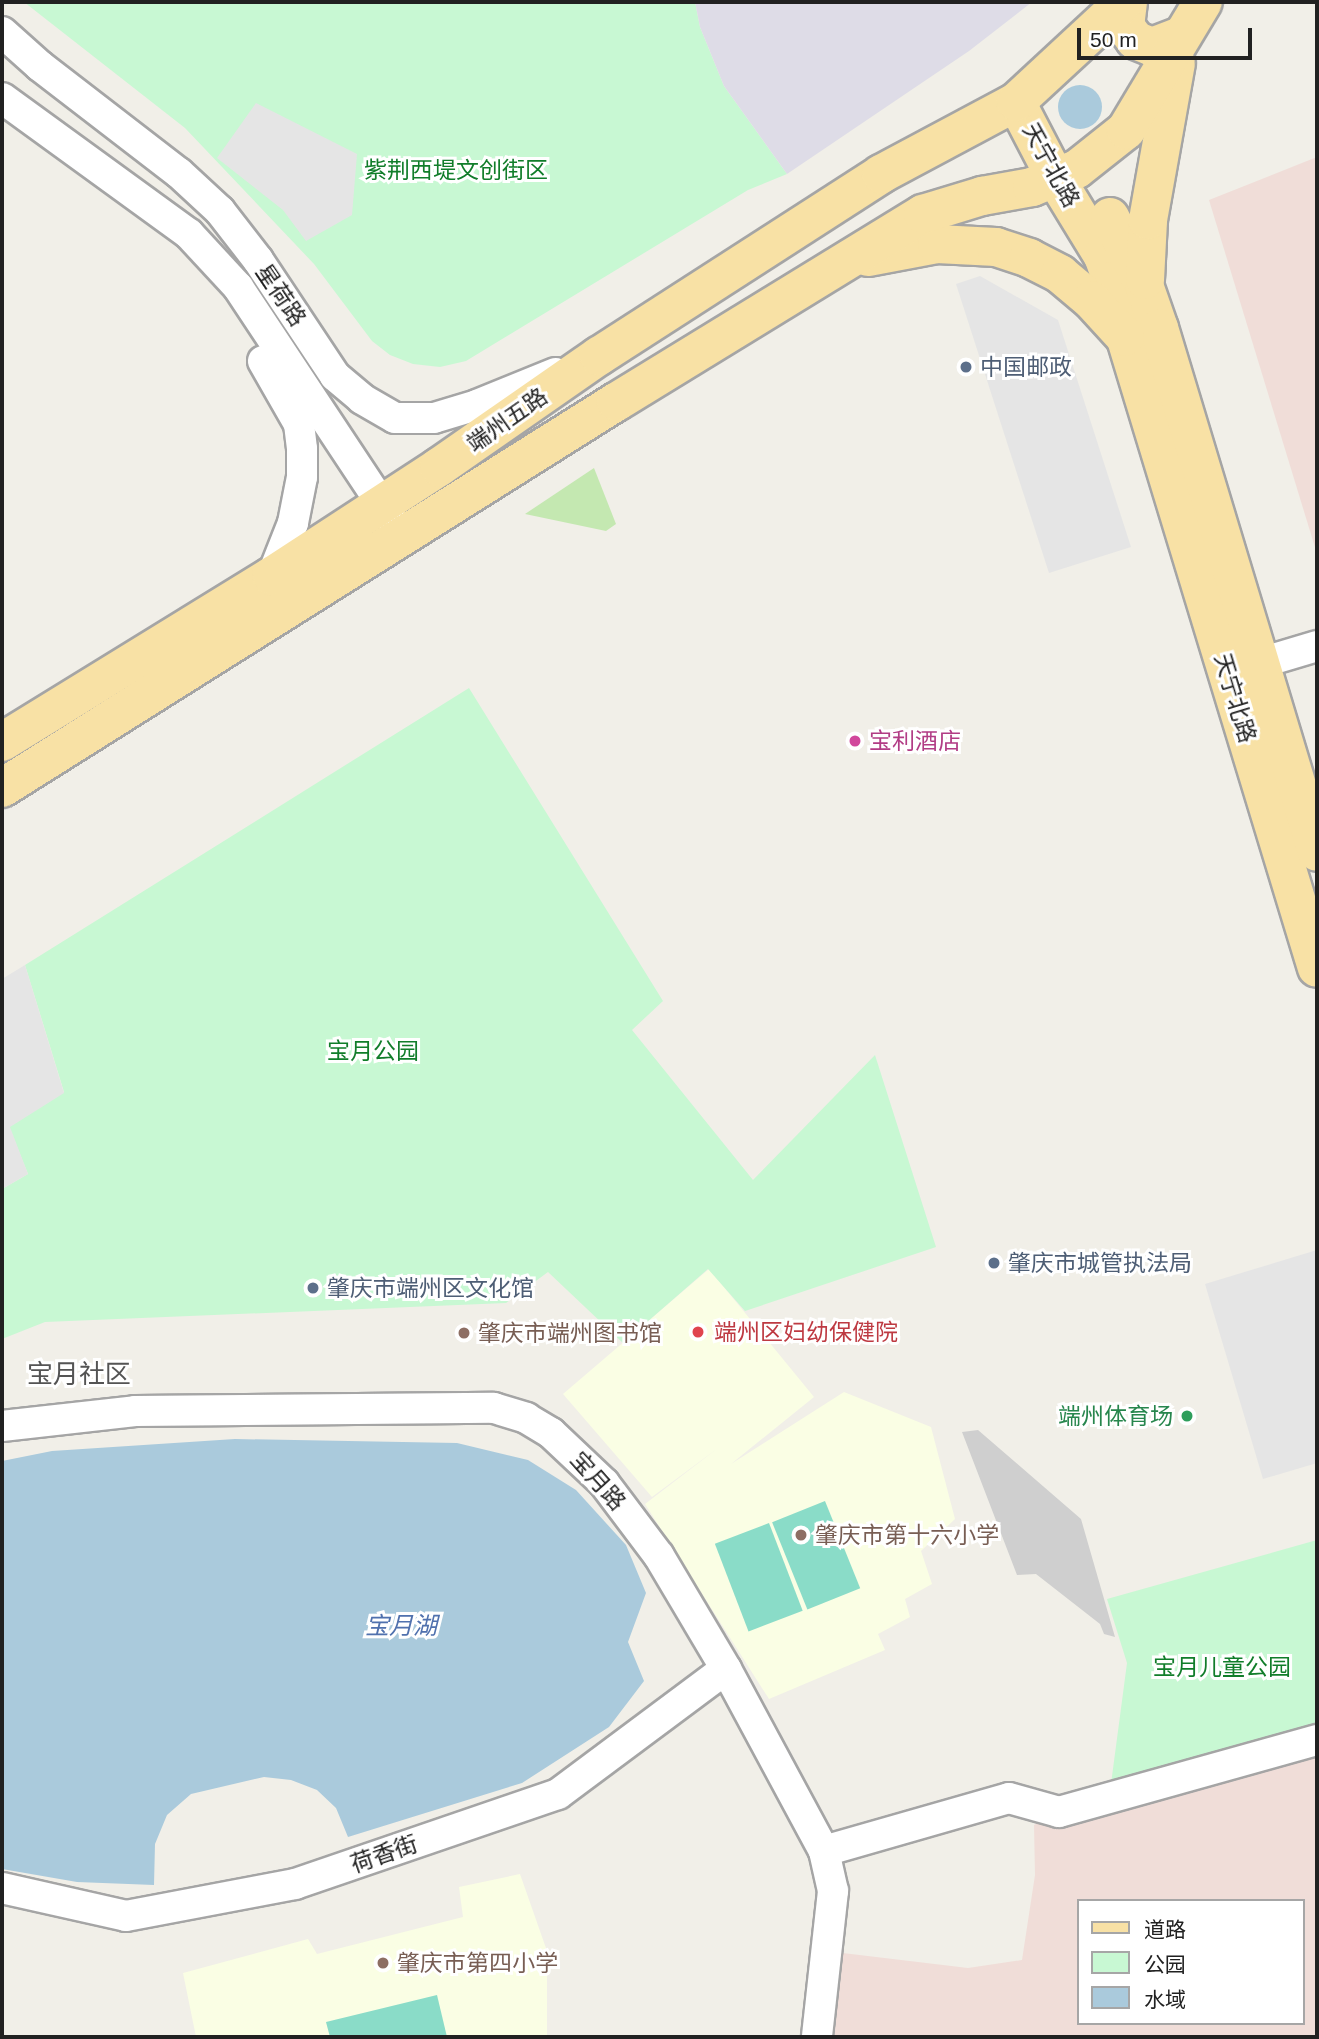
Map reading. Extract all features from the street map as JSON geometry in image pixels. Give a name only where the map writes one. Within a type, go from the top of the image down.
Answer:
[{"type":"main road","points":[[1126,2],[1125,26],[1135,40],[1152,47],[1180,36]]},
{"type":"main road","name":"端州五路","points":[[2,742],[272,576],[599,356],[881,173],[1016,102],[1126,2]]},
{"type":"main road","points":[[1066,174],[1126,130],[1180,36],[1203,2]]},
{"type":"main road","points":[[1144,285],[1150,207],[1180,36]]},
{"type":"main road","name":"天宁北路","points":[[1016,102],[1066,174],[1116,227],[1144,285],[1317,852]]},
{"type":"main road","name":"端州五路","points":[[2,788],[840,263],[923,214],[982,196],[1032,187],[1066,174]]},
{"type":"main road","name":"天宁北路","points":[[1066,174],[1103,256],[1317,968]]},
{"type":"main road","points":[[840,263],[937,244],[996,247],[1029,258],[1060,274],[1091,300],[1126,339]]},
{"type":"street","name":"星荷路","points":[[2,32],[179,173],[220,211],[258,260],[335,376],[362,399],[395,418],[434,418],[477,405],[599,356]]},
{"type":"street","name":"星荷路","points":[[2,98],[189,234],[238,287],[403,536]]},
{"type":"street","points":[[189,234],[225,304],[284,394],[299,424],[302,477],[293,523],[272,576]]},
{"type":"street","points":[[1260,663],[1317,646]]},
{"type":"street","name":"宝月路","points":[[2,1426],[135,1411],[226,1408],[494,1408],[526,1418],[573,1451],[604,1483],[659,1556],[726,1669],[824,1851],[833,1891],[817,2037]]},
{"type":"street","name":"荷香街","points":[[2,1888],[126,1916],[295,1884],[558,1794],[726,1669]]},
{"type":"street","points":[[824,1851],[1009,1798],[1059,1812],[1317,1740]]},
{"type":"shaded area","points":[[695,2],[1032,2],[969,51],[787,174],[724,86],[700,27]]},
{"type":"shaded area","points":[[256,103],[357,154],[352,215],[306,241],[283,210],[217,158]]},
{"type":"shaded area","points":[[1317,157],[1317,554],[1209,200]]},
{"type":"shaded area","points":[[980,276],[1058,320],[1131,547],[1049,573],[956,284]]},
{"type":"shaded area","points":[[25,965],[64,1093],[10,1127],[28,1174],[2,1189],[2,979]]},
{"type":"shaded area","points":[[1317,1250],[1317,1463],[1263,1479],[1205,1284]]},
{"type":"shaded area","name":"肇庆市第十六小学","points":[[709,1269],[814,1397],[731,1464],[844,1392],[931,1427],[955,1519],[921,1551],[932,1584],[905,1599],[910,1617],[878,1634],[885,1650],[769,1699],[645,1504],[718,1448],[652,1497],[563,1394]]},
{"type":"shaded area","points":[[978,1430],[1081,1519],[1115,1637],[1104,1634],[1100,1624],[1036,1574],[1017,1575],[962,1432]]},
{"type":"shaded area","points":[[1317,1740],[1317,2035],[817,2037],[826,1951],[968,1968],[1022,1960],[1035,1875],[1034,1825],[1059,1812]]},
{"type":"shaded area","name":"肇庆市第四小学","points":[[520,1874],[547,1951],[547,2037],[196,2037],[183,1973],[308,1939],[317,1954],[463,1917],[459,1887]]},
{"type":"green space","name":"紫荆西堤文创街区","points":[[24,2],[695,2],[700,27],[724,86],[787,174],[748,190],[466,361],[440,367],[413,364],[390,355],[372,341],[314,264],[185,128]]},
{"type":"green space","points":[[594,468],[616,524],[606,531],[525,514]]},
{"type":"green space","name":"宝月公园","points":[[469,688],[663,1001],[632,1030],[753,1180],[875,1055],[936,1247],[745,1311],[708,1269],[623,1343],[548,1272],[506,1303],[45,1322],[2,1339],[2,1189],[28,1174],[9,1127],[64,1092],[25,965]]},
{"type":"green space","points":[[825,1501],[860,1588],[807,1610],[772,1522]]},
{"type":"green space","points":[[769,1523],[803,1611],[749,1632],[715,1544]]},
{"type":"green space","name":"宝月儿童公园","points":[[1317,1540],[1317,1740],[1109,1799],[1127,1663],[1107,1599]]},
{"type":"green space","points":[[437,1995],[447,2037],[330,2037],[326,2022]]},
{"type":"water","points":[[1080,85],[1095,92],[1102,107],[1095,122],[1080,129],[1065,122],[1058,107],[1065,92]]},
{"type":"water","name":"宝月湖","points":[[235,1439],[457,1443],[528,1460],[576,1490],[626,1545],[646,1593],[628,1642],[644,1681],[609,1727],[522,1783],[348,1837],[336,1808],[317,1790],[291,1780],[264,1777],[191,1794],[167,1815],[155,1844],[154,1885],[77,1882],[2,1869],[2,1461],[52,1451]]},
{"type":"place","name":"中国邮政","points":[[966,367]]},
{"type":"place","name":"宝利酒店","points":[[855,741]]},
{"type":"place","name":"肇庆市城管执法局","points":[[994,1263]]},
{"type":"place","name":"肇庆市端州区文化馆","points":[[313,1288]]},
{"type":"place","name":"端州区妇幼保健院","points":[[698,1332]]},
{"type":"place","name":"肇庆市端州图书馆","points":[[464,1333]]},
{"type":"place","name":"端州体育场","points":[[1187,1416]]},
{"type":"place","name":"肇庆市第十六小学","points":[[801,1535]]},
{"type":"place","name":"肇庆市第四小学","points":[[383,1963]]},
{"type":"district","name":"宝月社区","points":[[79,1375]]}]
